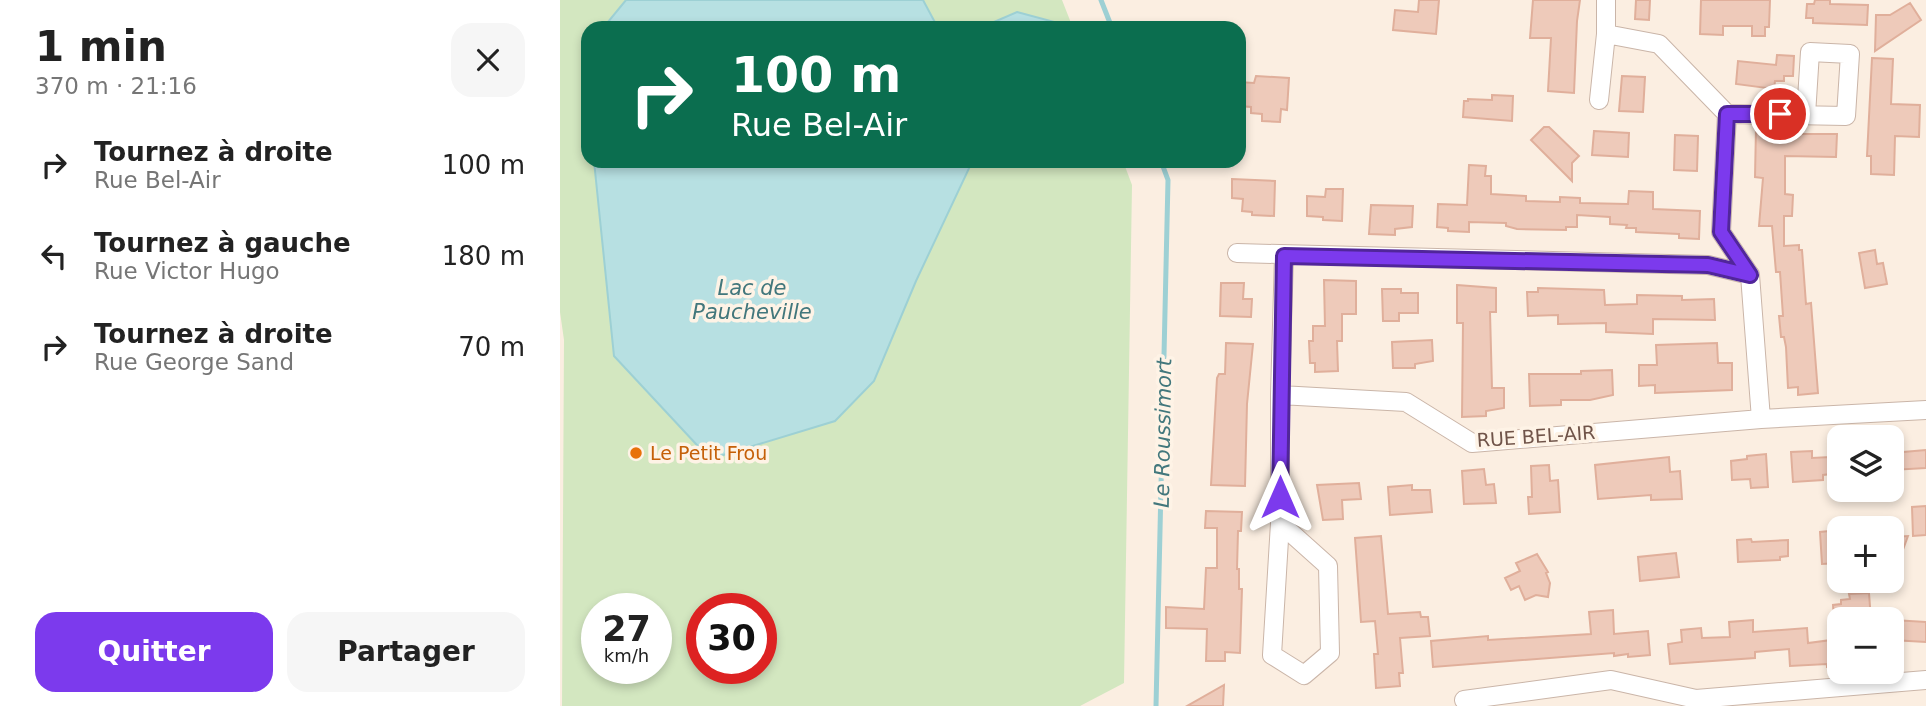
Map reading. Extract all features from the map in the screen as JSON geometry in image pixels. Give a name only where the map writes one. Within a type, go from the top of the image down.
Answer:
[{"type":"street","points":[[1599,100],[1606,34],[1606,0]]},
{"type":"street","points":[[1606,34],[1660,44],[1727,114],[1806,114]]},
{"type":"street","points":[[1727,114],[1721,232],[1750,275],[1761,419]]},
{"type":"street","points":[[1237,253],[1708,265],[1750,275]]},
{"type":"street","points":[[1280,523],[1328,566],[1329,653],[1304,675],[1272,655],[1280,523],[1284,256]]},
{"type":"street","name":"RUE BEL-AIR","points":[[1280,395],[1406,402],[1472,443],[1761,419],[1926,410]]},
{"type":"street","points":[[1464,700],[1611,680],[1696,699],[1926,680]]},
{"type":"green space","points":[[560,0],[626,0],[609,21],[581,21],[581,168],[603,168],[874,381],[916,281],[969,168],[1126,168],[1132,185],[1124,683],[1080,706],[562,706],[564,340],[560,312]]},
{"type":"green space","points":[[923,0],[1062,0],[1070,21],[1051,21],[1017,12],[996,21],[934,21]]},
{"type":"water","points":[[626,0],[923,0],[934,21],[609,21]]},
{"type":"water","points":[[1017,12],[1051,21],[996,21]]},
{"type":"water","name":"Lac de Paucheville","points":[[595,168],[969,168],[916,281],[874,381],[835,421],[710,459],[614,356]]},
{"type":"building","points":[[1419,0],[1439,0],[1436,34],[1393,30],[1395,10],[1418,12]]},
{"type":"building","points":[[1533,0],[1580,0],[1574,93],[1548,91],[1551,38],[1530,38]]},
{"type":"building","points":[[1636,0],[1650,0],[1649,20],[1635,19]]},
{"type":"building","points":[[1701,0],[1770,0],[1769,27],[1765,27],[1765,36],[1752,36],[1752,26],[1723,26],[1723,35],[1700,34]]},
{"type":"building","points":[[1815,0],[1830,0],[1830,4],[1868,5],[1867,25],[1813,23],[1813,18],[1806,18],[1807,4],[1814,4]]},
{"type":"building","points":[[1910,3],[1921,20],[1875,51],[1876,15],[1890,15]]},
{"type":"building","points":[[1777,55],[1794,56],[1793,76],[1784,76],[1784,81],[1775,81],[1774,89],[1736,84],[1738,61],[1776,65]]},
{"type":"building","points":[[1872,58],[1893,59],[1891,104],[1920,105],[1919,137],[1895,136],[1894,175],[1871,174],[1871,156],[1867,156]]},
{"type":"building","points":[[1256,76],[1289,78],[1287,110],[1281,109],[1280,122],[1262,121],[1262,114],[1251,113],[1251,107],[1246,107],[1246,82],[1254,83]]},
{"type":"building","points":[[1622,76],[1645,77],[1643,112],[1619,111]]},
{"type":"building","points":[[1492,95],[1513,96],[1512,121],[1463,117],[1464,101],[1492,100]]},
{"type":"building","points":[[1544,127],[1549,127],[1579,156],[1572,163],[1572,181],[1531,140]]},
{"type":"building","points":[[1756,128],[1784,128],[1784,134],[1837,134],[1836,157],[1785,156],[1785,194],[1793,195],[1792,216],[1784,216],[1784,246],[1799,245],[1799,250],[1802,250],[1806,304],[1811,303],[1818,393],[1798,395],[1798,387],[1788,388],[1786,347],[1784,337],[1781,337],[1779,316],[1783,316],[1780,272],[1776,272],[1772,226],[1759,226],[1763,178],[1755,177]]},
{"type":"building","points":[[1594,131],[1629,133],[1628,157],[1592,155]]},
{"type":"building","points":[[1675,135],[1698,136],[1697,171],[1674,170]]},
{"type":"building","points":[[1469,165],[1486,166],[1485,176],[1491,176],[1491,194],[1526,196],[1526,201],[1560,202],[1560,197],[1580,198],[1580,203],[1628,204],[1629,191],[1653,192],[1653,209],[1700,211],[1699,239],[1679,238],[1679,234],[1636,232],[1636,228],[1626,228],[1627,225],[1610,224],[1610,217],[1577,215],[1577,227],[1566,227],[1566,230],[1517,229],[1506,226],[1506,223],[1469,222],[1469,232],[1448,231],[1448,228],[1437,227],[1438,204],[1467,205]]},
{"type":"building","points":[[1232,179],[1275,181],[1274,216],[1252,215],[1252,212],[1242,211],[1243,199],[1232,198]]},
{"type":"building","points":[[1326,189],[1343,189],[1342,221],[1307,216],[1307,196],[1325,197]]},
{"type":"building","points":[[1371,205],[1413,206],[1412,227],[1395,229],[1395,235],[1369,234]]},
{"type":"building","points":[[1875,250],[1877,264],[1883,263],[1887,284],[1865,288],[1859,253]]},
{"type":"building","points":[[1324,280],[1356,281],[1356,314],[1342,314],[1342,341],[1337,341],[1338,371],[1315,372],[1315,363],[1310,363],[1309,341],[1313,341],[1313,326],[1325,326]]},
{"type":"building","points":[[1221,283],[1244,283],[1243,299],[1252,299],[1251,317],[1220,316]]},
{"type":"building","points":[[1457,285],[1496,288],[1496,312],[1490,312],[1492,388],[1504,388],[1504,408],[1486,411],[1486,416],[1462,417],[1463,323],[1457,323]]},
{"type":"building","points":[[1538,288],[1604,290],[1605,305],[1637,304],[1637,295],[1682,296],[1682,300],[1714,299],[1715,320],[1653,319],[1653,334],[1606,332],[1606,323],[1558,324],[1558,315],[1528,316],[1527,292],[1538,292]]},
{"type":"building","points":[[1382,289],[1418,293],[1418,313],[1399,313],[1399,321],[1383,321]]},
{"type":"building","points":[[1432,340],[1433,361],[1415,364],[1415,368],[1393,368],[1392,342]]},
{"type":"building","points":[[1226,343],[1253,344],[1247,404],[1245,486],[1211,485],[1217,378],[1219,374],[1225,374]]},
{"type":"building","points":[[1717,343],[1718,363],[1732,363],[1732,390],[1655,393],[1655,385],[1639,386],[1639,365],[1657,365],[1656,345]]},
{"type":"building","points":[[1612,370],[1613,395],[1590,400],[1561,400],[1561,405],[1530,406],[1529,374],[1581,374],[1581,371]]},
{"type":"building","points":[[1926,450],[1926,468],[1904,469],[1904,452]]},
{"type":"building","points":[[1812,451],[1812,458],[1827,457],[1827,474],[1823,475],[1823,480],[1793,482],[1791,452]]},
{"type":"building","points":[[1766,454],[1768,487],[1751,488],[1750,479],[1732,480],[1731,461]]},
{"type":"building","points":[[1669,457],[1670,472],[1680,471],[1682,499],[1651,500],[1651,495],[1598,499],[1595,465]]},
{"type":"building","points":[[1549,465],[1550,481],[1558,480],[1560,512],[1529,514],[1528,497],[1532,497],[1531,466]]},
{"type":"building","points":[[1484,469],[1486,485],[1494,484],[1496,503],[1464,504],[1462,471]]},
{"type":"building","points":[[1359,483],[1361,499],[1342,500],[1343,519],[1323,520],[1317,485]]},
{"type":"building","points":[[1412,485],[1412,490],[1430,490],[1432,512],[1390,515],[1388,487]]},
{"type":"building","points":[[1926,506],[1926,535],[1913,536],[1912,507]]},
{"type":"building","points":[[1206,511],[1242,512],[1241,531],[1238,531],[1237,569],[1239,589],[1242,589],[1240,653],[1225,652],[1225,661],[1206,661],[1207,629],[1166,628],[1166,607],[1204,609],[1206,568],[1217,568],[1217,528],[1205,528]]},
{"type":"building","points":[[1827,531],[1827,564],[1822,564],[1820,532]]},
{"type":"building","points":[[1381,536],[1388,614],[1420,612],[1421,617],[1428,617],[1430,636],[1400,638],[1403,673],[1399,673],[1400,686],[1376,688],[1374,654],[1378,654],[1375,621],[1361,622],[1355,538]]},
{"type":"building","points":[[1751,539],[1752,542],[1788,540],[1788,556],[1780,557],[1780,560],[1738,562],[1737,540]]},
{"type":"building","points":[[1676,553],[1679,577],[1640,581],[1638,557]]},
{"type":"building","points":[[1537,554],[1548,572],[1548,597],[1536,595],[1525,600],[1519,586],[1511,590],[1505,578],[1520,571],[1516,563]]},
{"type":"building","points":[[1869,593],[1870,607],[1833,607],[1841,604],[1841,600],[1850,599],[1849,594]]},
{"type":"building","points":[[1613,610],[1614,634],[1648,631],[1650,655],[1628,657],[1628,654],[1614,656],[1614,653],[1433,667],[1431,641],[1488,636],[1488,640],[1591,634],[1589,612]]},
{"type":"building","points":[[1753,620],[1753,632],[1807,628],[1808,643],[1827,641],[1827,664],[1790,666],[1789,649],[1755,652],[1755,658],[1670,664],[1668,644],[1682,642],[1681,630],[1701,628],[1702,638],[1730,637],[1729,622]]},
{"type":"building","points":[[1904,621],[1926,622],[1926,642],[1904,641]]},
{"type":"building","points":[[1224,685],[1223,706],[1187,706]]},
{"type":"waterway","name":"Le Roussimort","points":[[1101,0],[1109,21]]},
{"type":"waterway","name":"Le Roussimort","points":[[1156,706],[1168,180],[1164,168]]},
{"type":"place","name":"Le Petit Frou","points":[[636,453]]},
{"type":"route","points":[[1280,497],[1284,256],[1708,265],[1750,275],[1721,232],[1727,114],[1780,114]]}]
